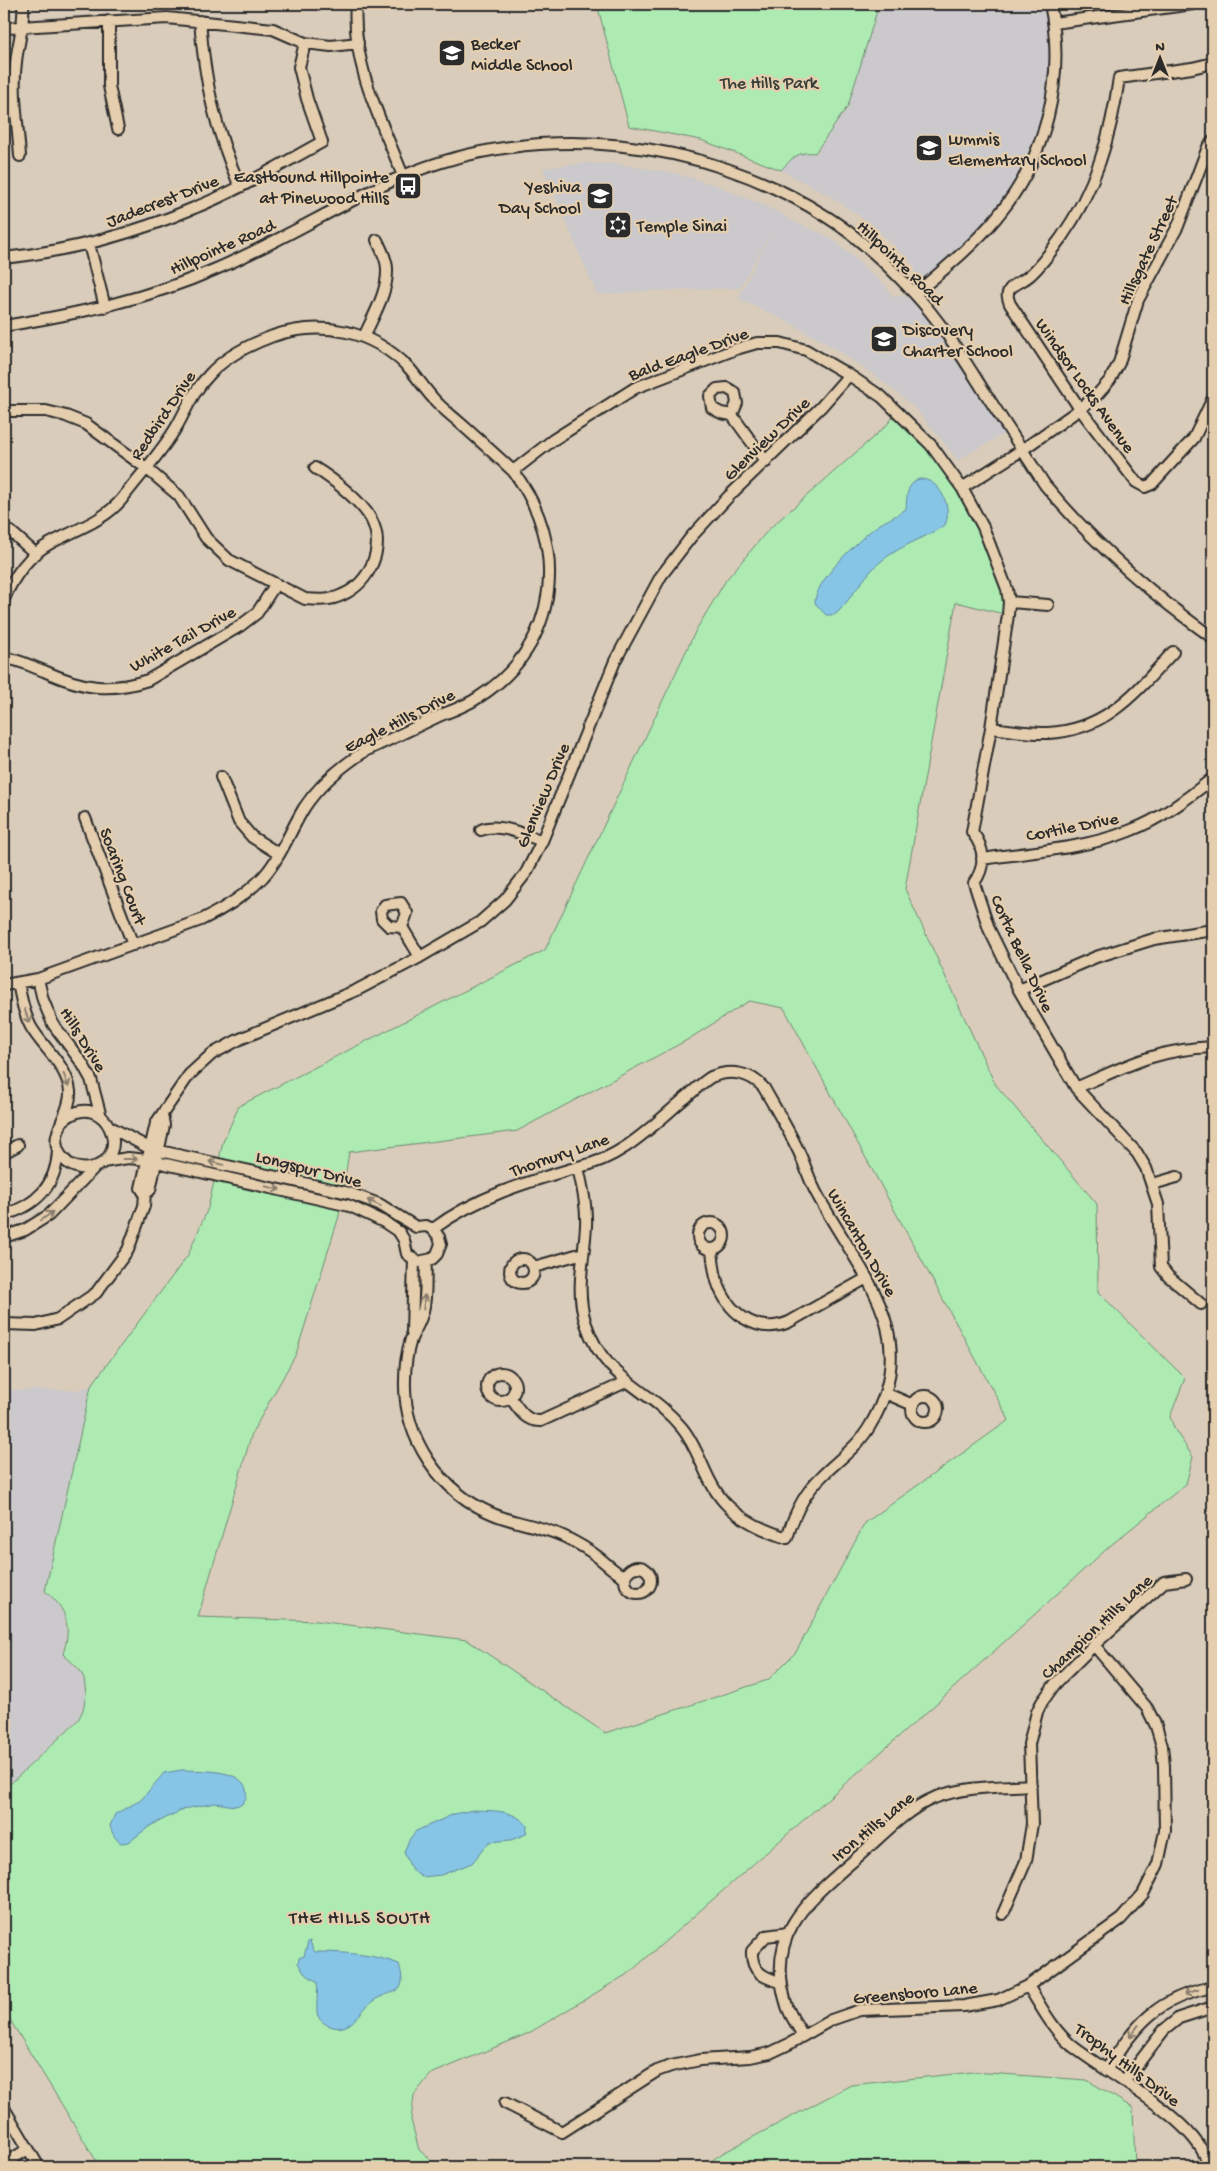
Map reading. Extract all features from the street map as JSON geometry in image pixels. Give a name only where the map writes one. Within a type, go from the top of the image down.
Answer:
[{"type":"street","points":[[20,156],[15,90],[16,63],[23,26],[23,4]]},
{"type":"street","points":[[356,4],[358,43],[363,69],[375,107],[403,176]]},
{"type":"street","points":[[915,294],[974,241],[995,219],[1027,172],[1040,143],[1049,114],[1055,78],[1054,23],[1050,4]]},
{"type":"street","points":[[1054,23],[1193,4]]},
{"type":"street","points":[[4,28],[167,18],[273,29],[305,43],[331,46],[358,43]]},
{"type":"street","points":[[109,21],[109,86],[118,129]]},
{"type":"street","points":[[200,21],[203,64],[211,106],[223,147],[240,187]]},
{"type":"street","name":"Jadecrest Drive","points":[[4,258],[89,244],[129,232],[195,208],[240,187],[322,142],[307,99],[299,67],[305,43]]},
{"type":"street","name":"Windsor Locks Avenue","points":[[1213,63],[1119,78],[1115,111],[1107,143],[1085,200],[1052,251],[1030,276],[1009,289],[1007,296],[1010,304],[1080,410],[1136,482],[1145,487],[1152,484],[1194,438],[1213,398]]},
{"type":"street","name":"Hillsgate Street","points":[[962,488],[1080,410],[1110,380],[1119,363],[1138,300],[1178,226],[1208,147],[1213,141]]},
{"type":"street","name":"Hillpointe Road","points":[[4,325],[105,307],[155,292],[215,270],[403,176],[472,155],[543,144],[616,145],[682,156],[740,174],[809,206],[842,227],[871,251],[915,294],[941,325],[1022,450],[1059,502],[1103,548],[1151,591],[1213,638]]},
{"type":"street","points":[[364,337],[385,286],[388,270],[387,262],[377,240]]},
{"type":"street","points":[[89,244],[105,307]]},
{"type":"street","name":"Redbird Drive","points":[[4,599],[24,564],[36,554],[47,545],[89,525],[117,505],[176,427],[194,392],[209,374],[226,360],[265,339],[290,331],[314,328],[340,330],[364,337],[381,345],[397,356],[410,369],[432,398],[513,471]]},
{"type":"street","name":"Bald Eagle Drive","points":[[513,471],[553,440],[635,388],[736,349],[757,344],[780,343],[806,350],[849,374],[898,411],[930,445],[962,488]]},
{"type":"street","name":"Glenview Drive","points":[[4,1324],[36,1325],[58,1319],[96,1292],[128,1250],[144,1206],[145,1194],[150,1190],[155,1150],[164,1125],[162,1115],[189,1075],[212,1054],[240,1039],[356,990],[420,957],[480,922],[505,900],[526,872],[542,841],[615,661],[662,576],[691,537],[730,496],[821,408],[849,374]]},
{"type":"street","points":[[4,411],[46,411],[86,424],[146,468],[179,496],[206,538],[229,560],[275,585],[305,598],[331,599],[348,592],[363,580],[375,558],[376,532],[372,520],[365,510],[327,475],[315,468]]},
{"type":"street","points":[[732,415],[766,462]]},
{"type":"street","name":"Eagle Hills Drive","points":[[4,985],[38,979],[133,946],[200,920],[225,908],[244,895],[257,882],[279,854],[305,807],[326,782],[352,760],[479,698],[508,675],[528,648],[542,620],[550,584],[549,550],[540,515],[524,485],[513,471]]},
{"type":"street","points":[[962,488],[983,527],[997,561],[1009,602],[991,728],[972,832],[980,842],[982,859]]},
{"type":"street","points":[[4,531],[11,532],[36,554]]},
{"type":"street","points":[[4,574],[13,581]]},
{"type":"street","name":"White Tail Drive","points":[[4,658],[14,659],[71,683],[91,688],[112,688],[132,685],[148,680],[240,626],[257,613],[275,585]]},
{"type":"street","points":[[1009,602],[1048,605]]},
{"type":"street","points":[[991,728],[1048,733],[1092,724],[1127,701],[1173,652]]},
{"type":"street","points":[[221,777],[239,822],[252,837],[279,854]]},
{"type":"street","name":"Cortile Drive","points":[[982,859],[1096,841],[1129,832],[1156,819],[1184,801],[1213,778]]},
{"type":"street","name":"Soaring Court","points":[[85,818],[133,946]]},
{"type":"street","points":[[481,830],[486,827],[512,830],[542,841]]},
{"type":"street","name":"Corta Bella Drive","points":[[982,859],[982,872],[974,883],[978,898],[989,929],[1019,990],[1076,1088],[1137,1153],[1153,1184],[1158,1204],[1162,1267],[1168,1276],[1201,1304]]},
{"type":"street","points":[[402,927],[420,957]]},
{"type":"street","points":[[1019,990],[1096,957],[1154,939],[1213,930]]},
{"type":"street","name":"Hills Drive","points":[[38,979],[43,1000],[53,1024],[82,1063],[91,1079],[102,1117],[110,1127]]},
{"type":"street","name":"Hills Drive","points":[[4,1215],[27,1205],[44,1192],[54,1176],[58,1151],[56,1134],[64,1119],[70,1098],[67,1080],[30,1026],[18,983]]},
{"type":"street","points":[[1076,1088],[1138,1060],[1160,1053],[1188,1048],[1213,1047]]},
{"type":"street","name":"Thornury Lane","points":[[433,1229],[456,1213],[489,1196],[522,1183],[598,1161],[629,1145],[711,1077],[725,1073],[739,1073]]},
{"type":"street","name":"Wincanton Drive","points":[[626,1382],[666,1412],[681,1426],[693,1443],[711,1484],[726,1504],[756,1527],[787,1538],[797,1510],[804,1498],[823,1475],[862,1438],[878,1412],[885,1393],[890,1366],[889,1334],[881,1304],[820,1200],[797,1146],[764,1088],[753,1078],[739,1073]]},
{"type":"street","points":[[64,1119],[74,1113],[85,1111],[102,1117]]},
{"type":"street","points":[[4,1237],[25,1230],[49,1215],[84,1176],[100,1164],[109,1154],[112,1145],[110,1127]]},
{"type":"street","name":"Longspur Drive","points":[[110,1127],[155,1150],[349,1193],[378,1204],[416,1227],[426,1226],[433,1229]]},
{"type":"street","points":[[4,1145],[7,1151],[18,1145]]},
{"type":"street","points":[[58,1151],[64,1160],[77,1167],[87,1168],[100,1164]]},
{"type":"street","name":"Longspur Drive","points":[[100,1164],[128,1158],[153,1161],[350,1206],[384,1222],[399,1232],[404,1240],[407,1254],[414,1260]]},
{"type":"street","points":[[510,1397],[526,1417],[532,1421],[541,1421],[626,1382],[605,1361],[591,1337],[580,1297],[586,1212],[578,1166]]},
{"type":"street","points":[[1153,1184],[1177,1176]]},
{"type":"street","points":[[433,1229],[439,1237],[440,1248],[435,1257],[426,1262],[414,1260],[411,1340],[404,1381],[408,1414],[420,1446],[439,1475],[450,1487],[478,1507],[510,1520],[565,1537],[583,1546],[614,1571],[625,1577]]},
{"type":"street","points":[[712,1250],[714,1270],[723,1295],[740,1316],[761,1326],[776,1326],[789,1322],[867,1278]]},
{"type":"street","points":[[534,1268],[583,1253]]},
{"type":"street","points":[[411,1340],[424,1308],[426,1262]]},
{"type":"street","points":[[885,1393],[913,1404]]},
{"type":"street","name":"Champion Hills Lane","points":[[1003,1914],[1026,1861],[1032,1824],[1030,1744],[1037,1712],[1054,1684],[1164,1582],[1186,1579]]},
{"type":"street","name":"Greensboro Lane","points":[[505,2103],[562,2132],[657,2071],[671,2066],[700,2060],[750,2057],[770,2053],[831,2020],[860,2010],[964,2006],[998,2000],[1028,1986],[1121,1919],[1143,1894],[1158,1864],[1165,1832],[1164,1766],[1162,1746],[1156,1726],[1147,1708],[1094,1645]]},
{"type":"street","name":"Iron Hills Lane","points":[[803,2036],[787,2008],[781,1982],[780,1961],[788,1933],[800,1911],[813,1897],[917,1807],[952,1792],[1031,1785]]},
{"type":"street","points":[[781,1982],[766,1979],[757,1971],[752,1961],[752,1951],[766,1936],[788,1933]]},
{"type":"street","name":"Trophy Hills Drive","points":[[1028,1986],[1053,2026],[1069,2044],[1173,2118],[1190,2133],[1208,2160],[1209,2167]]},
{"type":"street","points":[[1106,2070],[1140,2023],[1159,2007],[1191,1991],[1213,1987]]},
{"type":"street","points":[[1124,2082],[1164,2030],[1179,2018],[1213,2007]]},
{"type":"street","points":[[4,2108],[39,2167]]},
{"type":"street","points":[[4,2164],[28,2149]]},
{"type":"shaded area","name":"Lummis Elementary School","points":[[879,4],[1050,4],[1054,23],[1049,114],[1011,198],[915,294],[915,266],[888,240],[857,214],[831,197],[781,170],[793,156],[805,152],[816,153],[848,106]]},
{"type":"shaded area","points":[[586,163],[617,164],[674,173],[715,185],[781,213],[791,220],[831,238],[885,285],[893,297],[915,294],[1010,430],[958,460],[915,408],[888,385],[842,353],[789,322],[738,299],[772,230],[740,288],[646,291],[597,295],[543,168]]},
{"type":"shaded area","points":[[91,1386],[45,1591],[58,1601],[64,1614],[67,1634],[63,1654],[82,1673],[86,1689],[85,1705],[78,1719],[8,1786],[4,1787],[4,1390],[77,1390]]},
{"type":"green space","name":"The Hills Park","points":[[848,3],[879,4],[848,106],[815,153],[804,153],[796,156],[781,170],[701,140],[629,126],[598,8],[602,4],[798,4],[814,7]]},
{"type":"green space","points":[[898,411],[962,488],[997,561],[1008,615],[956,602],[905,889],[995,1084],[1097,1204],[1098,1292],[1185,1378],[1170,1417],[1175,1430],[1193,1457],[1186,1484],[1111,1545],[937,1703],[629,1973],[529,2033],[431,2074],[414,2095],[411,2120],[419,2150],[439,2167],[100,2167],[4,2010],[4,1787],[8,1786],[78,1720],[83,1710],[86,1694],[84,1678],[79,1669],[63,1654],[66,1644],[67,1627],[63,1611],[45,1591],[91,1386],[188,1255],[208,1208],[223,1142],[239,1106],[545,950],[696,630],[726,580],[769,529],[886,426]],"holes":[[[749,1001],[784,1008],[1009,1420],[865,1523],[796,1652],[768,1680],[605,1733],[467,1640],[317,1621],[198,1617],[252,1433],[296,1354],[339,1216],[349,1152],[517,1131],[687,1040]]]},
{"type":"green space","points":[[973,2072],[1087,2080],[1133,2108],[1135,2167],[702,2167],[723,2153],[851,2085]]},
{"type":"water","points":[[919,479],[933,483],[943,495],[947,510],[945,525],[884,559],[871,570],[838,612],[834,615],[826,615],[815,603],[821,584],[847,553],[866,535],[877,526],[906,509],[909,488]]},
{"type":"water","points":[[181,1770],[211,1771],[233,1776],[241,1781],[246,1788],[246,1798],[242,1804],[235,1806],[215,1803],[184,1809],[150,1826],[129,1842],[121,1843],[114,1836],[110,1826],[115,1814],[141,1800],[164,1773]]},
{"type":"water","points":[[473,1810],[509,1813],[527,1825],[526,1834],[511,1840],[489,1842],[472,1863],[441,1875],[422,1877],[415,1872],[404,1852],[409,1840],[416,1831],[454,1814]]},
{"type":"water","points":[[310,1941],[313,1950],[316,1952],[368,1956],[399,1964],[402,1975],[400,1987],[373,2001],[344,2027],[337,2028],[326,2024],[320,2020],[317,2013],[317,1982],[304,1973],[298,1963],[299,1958],[304,1956]]},
{"type":"place","name":"Becker Middle School","points":[[452,53]]},
{"type":"place","name":"Lummis Elementary School","points":[[929,148]]},
{"type":"place","name":"Eastbound Hillpointe at Pinewood Hills","points":[[408,186]]},
{"type":"place","name":"Yeshiva Day School","points":[[600,196]]},
{"type":"place","name":"Temple Sinai","points":[[618,225]]},
{"type":"place","name":"Discovery Charter School","points":[[884,339]]},
{"type":"district","name":"THE HILLS SOUTH","points":[[360,1916]]}]
